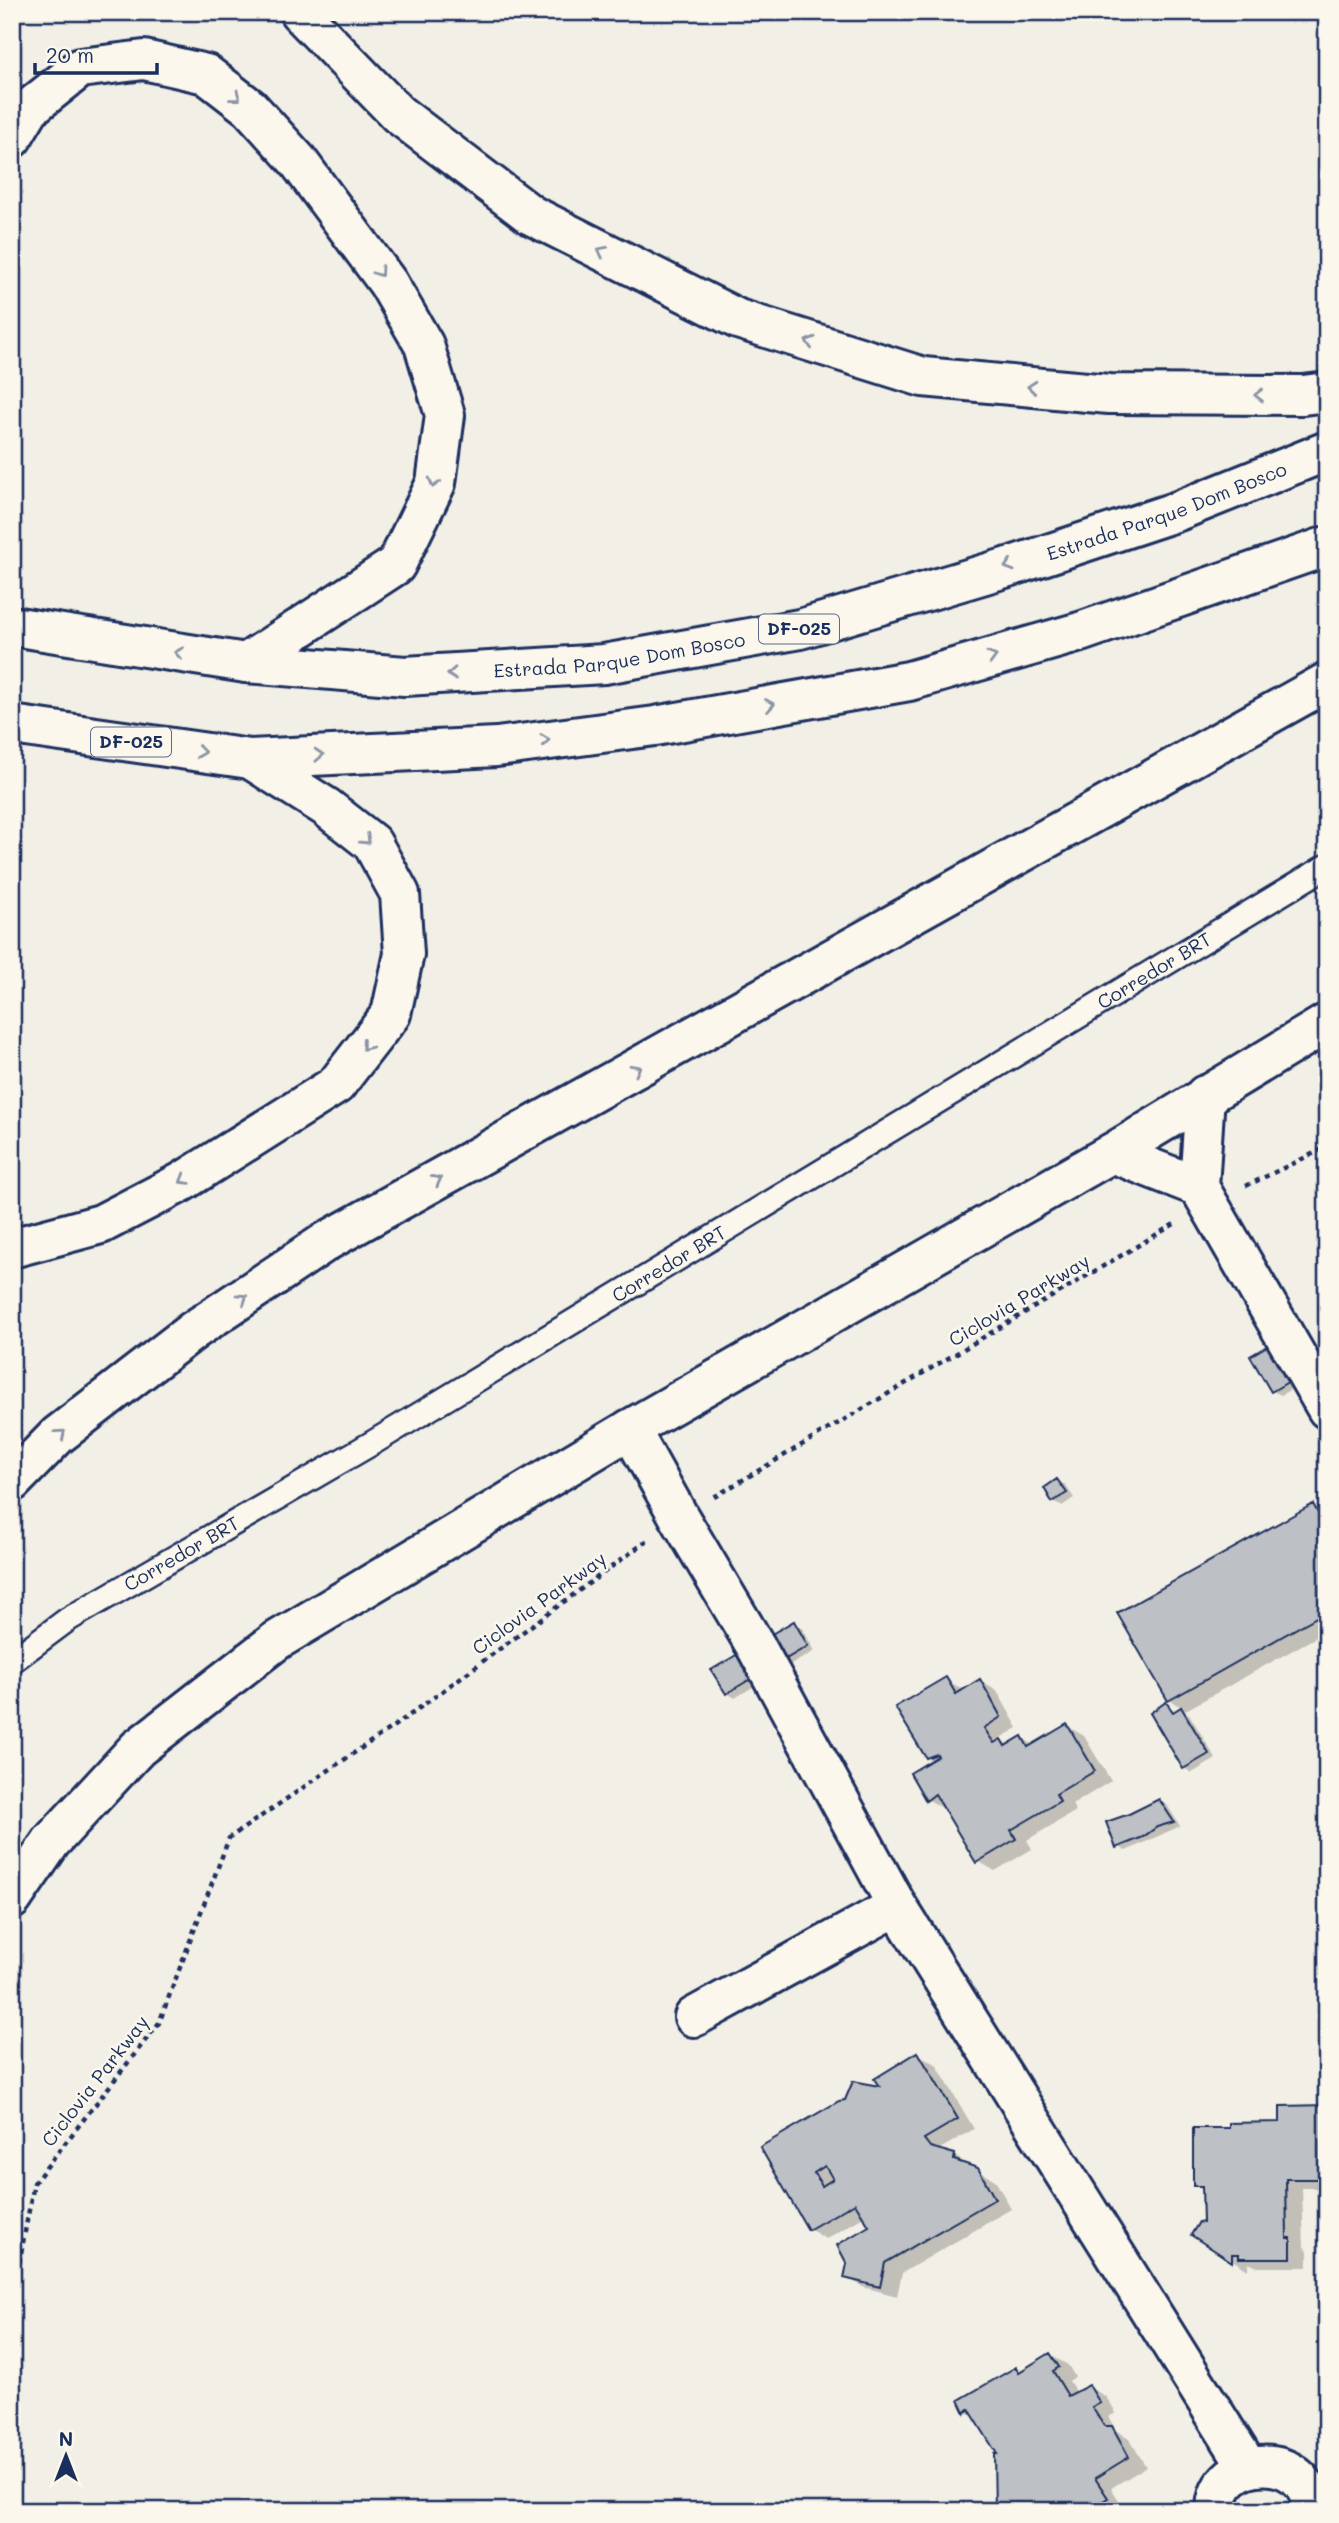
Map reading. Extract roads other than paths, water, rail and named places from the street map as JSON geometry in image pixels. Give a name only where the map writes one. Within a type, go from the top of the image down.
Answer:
[{"type":"main road","points":[[299,12],[398,114],[531,215],[738,319],[923,377],[1109,394],[1303,395],[1327,392]]},
{"type":"main road","points":[[12,138],[30,107],[80,68],[144,61],[206,74],[250,108],[299,161],[387,283],[424,345],[445,415],[436,483],[396,565],[246,663]]},
{"type":"main road","name":"Estrada Parque Dom Bosco","points":[[12,626],[246,663],[405,676],[604,664],[800,629],[1015,565],[1166,515],[1327,451]]},
{"type":"main road","name":"DF-025","points":[[12,725],[250,759],[497,747],[655,726],[909,681],[1080,632],[1327,546]]},
{"type":"main road","points":[[12,1482],[58,1435],[194,1331],[327,1241],[1327,682]]},
{"type":"main road","points":[[12,1248],[101,1224],[182,1182],[336,1084],[391,1014],[404,954],[400,894],[372,843],[326,807],[250,759]]},
{"type":"main road","points":[[12,1899],[51,1842],[138,1748],[276,1641],[630,1429],[1112,1153],[1327,1023]]},
{"type":"main road","points":[[1205,1096],[1204,1196],[1327,1409]]},
{"type":"main road","points":[[1112,1153],[1204,1196]]},
{"type":"main road","points":[[630,1429],[755,1645],[897,1906],[1248,2467]]},
{"type":"main road","points":[[694,2017],[897,1906]]},
{"type":"main road","points":[[1216,2511],[1222,2488],[1234,2475],[1248,2467],[1265,2464],[1281,2467],[1296,2476],[1306,2488],[1312,2511]]},
{"type":"lane","name":"Corredor BRT","points":[[12,1661],[67,1620],[374,1441],[1327,866]]}]
